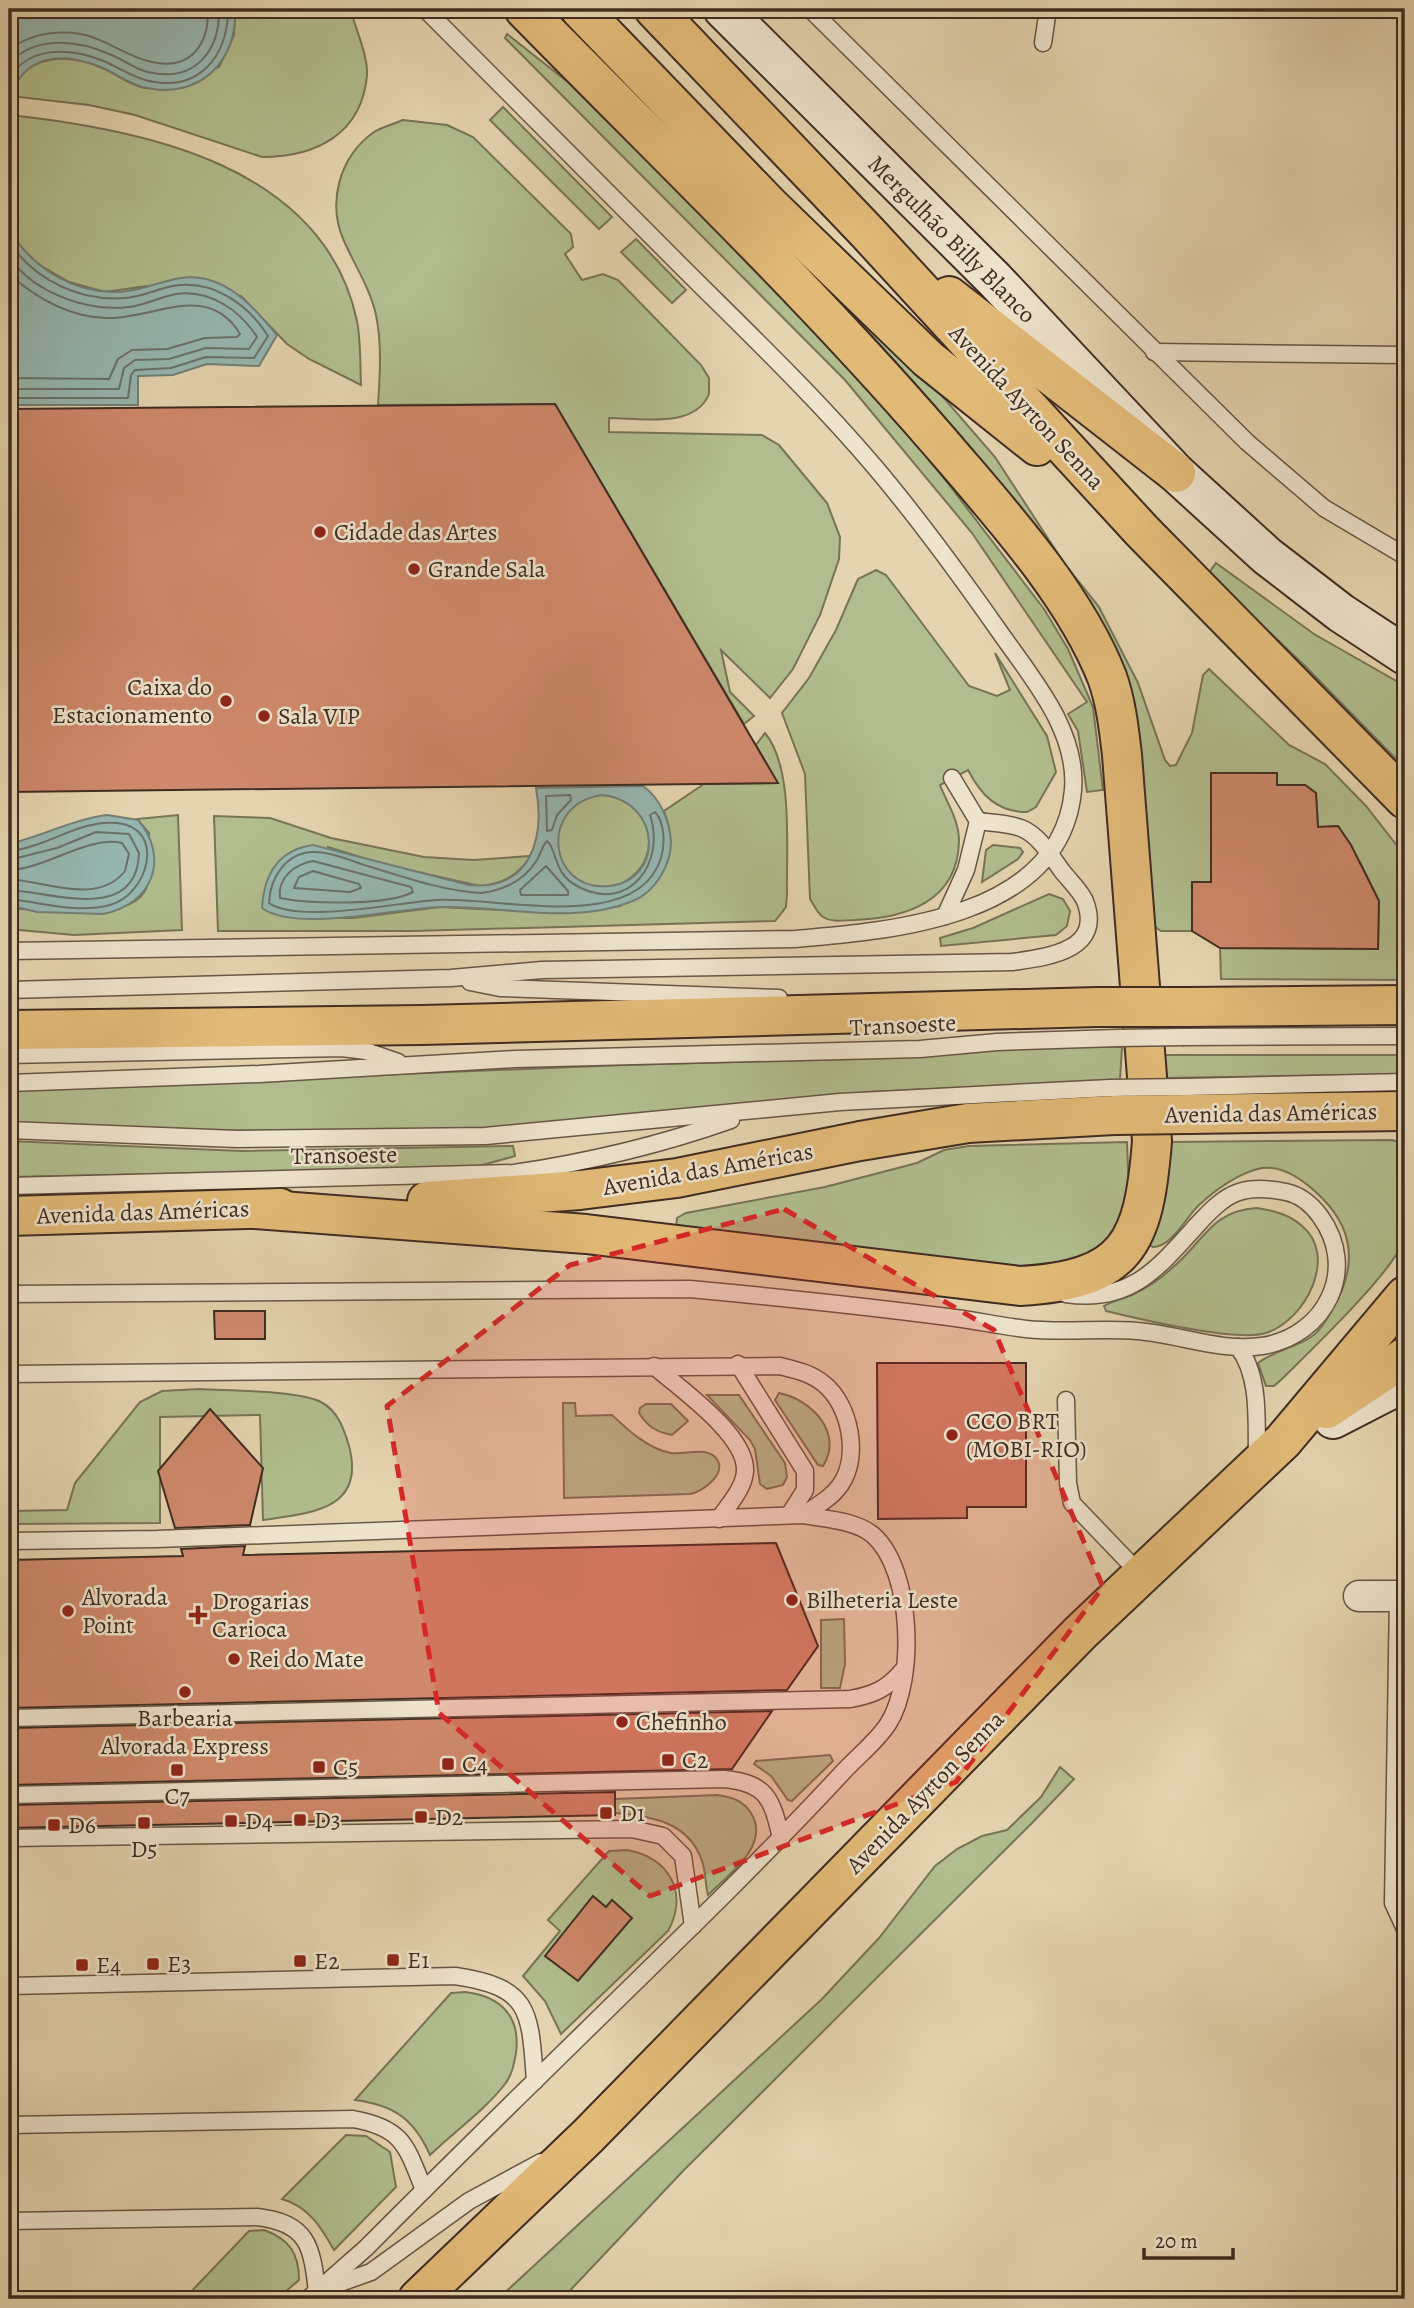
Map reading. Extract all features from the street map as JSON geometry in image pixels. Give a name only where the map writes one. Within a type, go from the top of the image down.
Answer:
[{"type":"highway","points":[[580,9],[769,205],[928,359],[1142,531]]},
{"type":"highway","name":"Avenida Ayrton Senna","points":[[654,9],[867,232],[1142,531],[1405,799]]},
{"type":"highway","points":[[255,1209],[586,1234],[1020,1286],[1078,1280],[1106,1268],[1127,1247],[1148,1193],[1152,1141],[1146,1053],[1128,867],[1122,755],[1117,716],[1107,678],[1074,616],[1005,519],[893,387],[526,14]]},
{"type":"highway","points":[[867,232],[1177,473]]},
{"type":"highway","points":[[9,1030],[422,1025],[877,1014],[1186,1022],[1405,1004]]},
{"type":"highway","name":"Avenida das Américas","points":[[9,1216],[255,1209],[580,1190],[731,1169],[860,1141],[1112,1102],[1405,1102]]},
{"type":"highway","name":"Avenida Ayrton Senna","points":[[428,2294],[589,2136],[1081,1632],[1270,1453],[1405,1296]]},
{"type":"highway","points":[[1270,1453],[1405,1357]]},
{"type":"main road","name":"Mergulhão Billy Blanco","points":[[723,9],[995,280],[1177,473]]},
{"type":"main road","points":[[1177,473],[1267,556],[1341,613],[1405,655]]},
{"type":"main road","points":[[1270,1453],[1368,1404],[1405,1382]]},
{"type":"street","points":[[1359,1596],[1402,1596]]},
{"type":"lane","points":[[9,951],[795,939],[876,933],[945,916],[1008,889],[1033,873],[1060,838],[1073,791],[1073,765],[1068,745],[1031,678],[943,551],[872,464],[807,393],[425,9]]},
{"type":"lane","points":[[810,9],[1247,442],[1324,508],[1405,556]]},
{"type":"lane","points":[[1043,43],[1048,9]]},
{"type":"lane","points":[[1154,352],[1405,356]]},
{"type":"lane","points":[[945,916],[967,870],[978,821],[952,778]]},
{"type":"lane","points":[[9,990],[452,978],[542,970],[1013,962],[1051,957],[1079,943],[1086,929],[1088,915],[1084,899],[1049,854],[1033,835],[1022,828],[978,821]]},
{"type":"lane","points":[[452,978],[500,988],[830,999],[877,1014]]},
{"type":"lane","name":"Transoeste","points":[[9,1083],[259,1074],[404,1064],[920,1049],[997,1042],[1107,1022]]},
{"type":"lane","points":[[1186,1022],[1405,1036]]},
{"type":"lane","name":"Transoeste","points":[[9,1055],[342,1048],[376,1053],[404,1064]]},
{"type":"lane","name":"Transoeste","points":[[9,1130],[237,1139],[392,1139],[485,1136],[926,1095],[1112,1102]]},
{"type":"lane","name":"Transoeste","points":[[9,1186],[514,1173],[593,1160],[674,1140],[756,1111]]},
{"type":"lane","points":[[9,1294],[690,1289],[799,1299],[1026,1329],[1141,1331],[1238,1347],[1278,1343],[1312,1324],[1325,1309],[1333,1292],[1338,1272],[1337,1251],[1330,1229],[1312,1205],[1290,1193],[1263,1188],[1238,1192],[1212,1208],[1157,1269],[1135,1286],[1106,1294],[1073,1295],[1020,1286]]},
{"type":"lane","points":[[1238,1347],[1245,1356],[1270,1453]]},
{"type":"lane","points":[[738,1364],[805,1471],[805,1490],[796,1515]]},
{"type":"lane","points":[[9,1374],[738,1364],[780,1366],[804,1372],[826,1385],[841,1406],[850,1431],[850,1461],[841,1484],[824,1501],[796,1515]]},
{"type":"lane","points":[[654,1366],[715,1419],[738,1446],[745,1470],[738,1492],[719,1519]]},
{"type":"lane","points":[[1066,1400],[1068,1483],[1072,1503],[1141,1575]]},
{"type":"lane","points":[[9,1541],[158,1539],[796,1515],[842,1522],[871,1533],[888,1551],[899,1578],[905,1619],[904,1669],[898,1700],[888,1725],[693,1926],[366,2248],[312,2295]]},
{"type":"lane","points":[[1402,1596],[1393,1903],[1405,1929]]},
{"type":"lane","points":[[9,1718],[850,1699],[869,1696],[889,1687],[904,1669]]},
{"type":"lane","points":[[9,1795],[724,1779],[744,1781],[764,1794],[773,1804],[781,1838]]},
{"type":"lane","points":[[9,1838],[632,1829],[663,1836],[683,1856],[689,1883],[693,1926]]},
{"type":"lane","points":[[9,1986],[455,1976],[489,1981],[511,1991],[523,2008],[529,2024],[536,2081]]},
{"type":"lane","points":[[9,2125],[353,2119],[379,2124],[399,2137],[424,2190]]},
{"type":"lane","points":[[312,2295],[371,2272],[469,2201],[589,2136]]},
{"type":"lane","points":[[9,2221],[257,2217],[277,2219],[295,2228],[308,2242],[312,2295]]},
{"type":"highlighted area","points":[[784,1209],[994,1330],[1103,1587],[956,1782],[650,1896],[439,1713],[387,1406],[570,1265]]},
{"type":"green space","points":[[235,9],[351,11],[364,51],[367,75],[356,113],[346,127],[333,138],[318,147],[300,152],[262,157],[135,115],[89,105],[10,96],[26,71],[50,60],[77,60],[91,64],[145,88],[171,83],[219,67],[234,35]]},
{"type":"green space","points":[[548,9],[560,9],[943,397],[995,457],[1064,563],[1099,607],[1138,683],[1165,760],[1170,766],[1176,765],[1192,733],[1203,675],[1209,669],[1289,745],[1325,764],[1366,806],[1405,860],[1405,980],[1221,979],[1220,948],[1378,949],[1379,901],[1360,862],[1352,862],[1352,847],[1338,826],[1318,827],[1316,793],[1305,785],[1277,785],[1277,773],[1211,773],[1211,882],[1192,882],[1192,931],[1161,931],[1154,926],[1134,740],[965,442],[814,274]]},
{"type":"green space","points":[[507,34],[569,83],[818,333],[921,448],[1044,609],[1068,649],[1093,707],[1103,790],[1087,792],[1078,731],[1068,714],[1087,702],[972,533],[845,380],[505,38]]},
{"type":"green space","points":[[503,107],[612,217],[599,229],[490,120]]},
{"type":"green space","points":[[9,115],[115,131],[169,145],[220,165],[267,191],[307,225],[338,268],[357,321],[361,385],[309,359],[287,344],[241,296],[147,286],[105,292],[69,282],[38,264],[25,253],[9,229]]},
{"type":"green space","points":[[403,120],[447,125],[473,137],[571,234],[573,247],[565,254],[582,280],[603,274],[618,280],[701,365],[709,378],[709,394],[702,405],[692,413],[651,420],[609,418],[609,432],[762,435],[779,445],[827,503],[840,537],[839,559],[820,615],[793,669],[770,698],[721,650],[730,692],[754,716],[744,724],[555,404],[378,405],[380,348],[376,315],[339,226],[337,196],[345,167],[362,142],[377,130]]},
{"type":"green space","points":[[636,239],[686,290],[672,303],[621,252]]},
{"type":"green space","points":[[1216,563],[1314,634],[1405,686],[1405,768],[1303,664],[1208,574]]},
{"type":"green space","points":[[876,570],[886,575],[969,686],[997,696],[1010,690],[995,653],[1047,736],[1056,772],[1036,807],[1027,812],[1007,809],[991,800],[978,787],[968,770],[940,785],[955,819],[959,841],[956,862],[949,879],[939,892],[925,903],[892,915],[874,919],[834,921],[821,915],[810,899],[805,774],[782,713],[809,678],[836,630],[858,579]]},
{"type":"green space","points":[[765,733],[781,767],[786,810],[786,907],[775,921],[413,931],[218,931],[214,816],[270,818],[331,838],[424,857],[473,860],[531,856],[509,877],[480,886],[386,865],[328,847],[312,918],[353,918],[440,907],[561,913],[620,906],[669,827],[664,811],[704,784],[777,783],[756,745]]},
{"type":"green space","points":[[603,795],[620,799],[635,809],[645,824],[649,841],[645,858],[635,873],[620,883],[603,887],[586,883],[571,873],[561,858],[557,841],[561,824],[571,809],[586,799]]},
{"type":"green space","points":[[178,815],[182,930],[74,935],[9,929],[9,905],[20,909],[93,912],[129,904],[142,895],[149,876],[149,833],[137,819]]},
{"type":"green space","points":[[993,845],[1020,848],[1023,852],[1018,859],[982,882],[986,850]]},
{"type":"green space","points":[[1049,894],[1063,899],[1070,911],[1067,926],[1056,935],[941,946],[940,938],[973,928]]},
{"type":"green space","points":[[1069,1045],[1122,1047],[1120,1080],[869,1092],[433,1133],[192,1130],[9,1123],[9,1090],[622,1065],[886,1058]]},
{"type":"green space","points":[[1163,1055],[1405,1055],[1405,1074],[1163,1078]]},
{"type":"green space","points":[[1392,1140],[1405,1144],[1407,1214],[1405,1236],[1399,1250],[1370,1288],[1331,1331],[1274,1386],[1266,1386],[1258,1363],[1315,1334],[1341,1293],[1349,1265],[1349,1251],[1341,1224],[1322,1198],[1303,1182],[1279,1169],[1262,1168],[1245,1173],[1220,1188],[1199,1205],[1172,1237],[1160,1246],[1153,1247],[1145,1242],[1169,1142]]},
{"type":"green space","points":[[9,1141],[241,1151],[513,1146],[515,1156],[472,1168],[9,1177]]},
{"type":"green space","points":[[1127,1142],[1129,1195],[1110,1245],[1052,1274],[676,1228],[677,1218],[686,1213],[825,1187],[917,1163],[944,1150],[969,1146]]},
{"type":"green space","points":[[1257,1208],[1280,1213],[1296,1221],[1312,1238],[1317,1253],[1313,1285],[1305,1301],[1281,1326],[1266,1333],[1233,1334],[1188,1328],[1106,1311],[1104,1306],[1139,1292],[1163,1276],[1228,1215]]},
{"type":"green space","points":[[199,1389],[296,1395],[327,1406],[340,1421],[349,1446],[352,1467],[349,1484],[342,1496],[316,1510],[263,1520],[260,1415],[160,1417],[160,1523],[9,1524],[9,1511],[67,1510],[75,1483],[140,1402],[162,1391]]},
{"type":"green space","points":[[779,1393],[802,1402],[821,1419],[829,1442],[823,1466],[818,1465],[775,1400]]},
{"type":"green space","points":[[707,1395],[739,1395],[785,1463],[787,1477],[783,1485],[767,1489],[760,1484],[755,1449],[750,1440]]},
{"type":"green space","points":[[563,1403],[575,1403],[576,1416],[612,1415],[639,1438],[663,1451],[710,1453],[718,1462],[717,1474],[708,1485],[690,1494],[564,1498]]},
{"type":"green space","points":[[646,1404],[671,1404],[688,1421],[672,1435],[661,1432],[645,1422],[639,1413],[640,1408]]},
{"type":"green space","points":[[844,1619],[845,1664],[840,1688],[821,1688],[821,1620]]},
{"type":"green space","points":[[830,1755],[833,1761],[792,1801],[788,1800],[771,1776],[754,1764],[756,1761]]},
{"type":"green space","points":[[1060,1767],[1074,1779],[683,2171],[562,2299],[498,2299],[822,1999],[879,1938],[935,1866],[957,1849],[982,1836],[1007,1830],[1041,1797]]},
{"type":"green space","points":[[717,1795],[736,1800],[748,1809],[756,1825],[756,1836],[745,1858],[708,1895],[702,1861],[688,1837],[678,1829],[655,1819],[615,1813],[615,1799]]},
{"type":"green space","points":[[627,1850],[654,1860],[664,1869],[675,1891],[674,1917],[668,1931],[561,2034],[545,2001],[523,1976],[560,1931],[548,1920],[609,1851]]},
{"type":"green space","points":[[465,1992],[488,1998],[505,2010],[515,2028],[516,2053],[509,2077],[497,2094],[430,2155],[417,2132],[401,2116],[381,2106],[355,2100],[451,1993]]},
{"type":"green space","points":[[346,2135],[366,2136],[390,2152],[396,2187],[334,2250],[307,2213],[282,2199]]},
{"type":"green space","points":[[264,2230],[280,2238],[291,2248],[299,2270],[299,2280],[277,2299],[9,2299],[185,2298],[249,2231]]},
{"type":"water","points":[[9,9],[235,9],[230,44],[223,59],[212,72],[199,81],[166,90],[147,88],[135,85],[103,68],[73,59],[59,58],[34,65],[24,73],[15,85],[9,101]]},
{"type":"water","points":[[9,229],[31,257],[59,278],[75,285],[109,292],[127,291],[175,279],[206,279],[237,294],[277,335],[259,366],[207,364],[173,375],[138,376],[138,405],[9,405]]},
{"type":"water","points":[[643,786],[659,803],[666,818],[671,842],[665,868],[655,884],[633,901],[586,912],[537,913],[441,907],[349,917],[298,919],[277,915],[262,908],[266,885],[275,866],[291,852],[313,845],[469,885],[490,885],[507,879],[520,870],[529,858],[535,842],[538,825],[536,788]],"holes":[[[602,795],[622,800],[636,811],[645,825],[649,841],[647,857],[640,871],[627,881],[608,886],[588,884],[573,876],[563,862],[558,846],[560,829],[568,814],[581,802]]]},
{"type":"water","points":[[107,815],[138,820],[153,849],[151,878],[134,900],[120,909],[103,914],[37,912],[9,905],[9,844],[82,820]]},
{"type":"building","name":"Cidade das Artes","points":[[555,404],[778,783],[9,792],[9,409]]},
{"type":"building","points":[[1211,773],[1277,773],[1277,785],[1305,785],[1316,793],[1318,827],[1338,826],[1351,845],[1379,901],[1378,949],[1220,948],[1192,931],[1192,882],[1211,882]]},
{"type":"building","points":[[214,1311],[265,1311],[265,1339],[215,1339]]},
{"type":"building","name":"CCO BRT (MOBI-RIO)","points":[[877,1363],[1026,1363],[1026,1507],[967,1507],[967,1518],[878,1519]]},
{"type":"building","points":[[210,1409],[263,1468],[250,1525],[175,1528],[158,1471]]},
{"type":"building","points":[[776,1543],[818,1646],[787,1690],[9,1708],[9,1560],[183,1556],[181,1549],[245,1546],[243,1555]]},
{"type":"building","points":[[772,1711],[732,1769],[9,1785],[9,1728]]},
{"type":"building","points":[[615,1792],[615,1815],[9,1828],[9,1805]]},
{"type":"building","points":[[593,1896],[606,1907],[612,1900],[632,1918],[578,1981],[545,1956]]},
{"type":"place","name":"Cidade das Artes","points":[[320,532]]},
{"type":"place","name":"Grande Sala","points":[[414,569]]},
{"type":"place","name":"Caixa do Estacionamento","points":[[226,701]]},
{"type":"place","name":"Sala VIP","points":[[264,716]]},
{"type":"place","name":"CCO BRT (MOBI-RIO)","points":[[952,1435]]},
{"type":"place","name":"Bilheteria Leste","points":[[792,1600]]},
{"type":"place","name":"Alvorada Point","points":[[68,1611]]},
{"type":"place","name":"Drogarias Carioca","points":[[198,1615]]},
{"type":"place","name":"Rei do Mate","points":[[234,1659]]},
{"type":"place","name":"Barbearia Alvorada Express","points":[[185,1692]]},
{"type":"place","name":"Chefinho","points":[[622,1722]]},
{"type":"place","name":"C2","points":[[668,1760]]},
{"type":"place","name":"C4","points":[[448,1764]]},
{"type":"place","name":"C5","points":[[319,1767]]},
{"type":"place","name":"C7","points":[[177,1770]]},
{"type":"place","name":"D1","points":[[606,1813]]},
{"type":"place","name":"D2","points":[[421,1817]]},
{"type":"place","name":"D3","points":[[300,1820]]},
{"type":"place","name":"D4","points":[[231,1821]]},
{"type":"place","name":"D5","points":[[144,1823]]},
{"type":"place","name":"D6","points":[[54,1825]]},
{"type":"place","name":"E1","points":[[393,1960]]},
{"type":"place","name":"E2","points":[[300,1961]]},
{"type":"place","name":"E3","points":[[153,1964]]},
{"type":"place","name":"E4","points":[[82,1965]]}]
